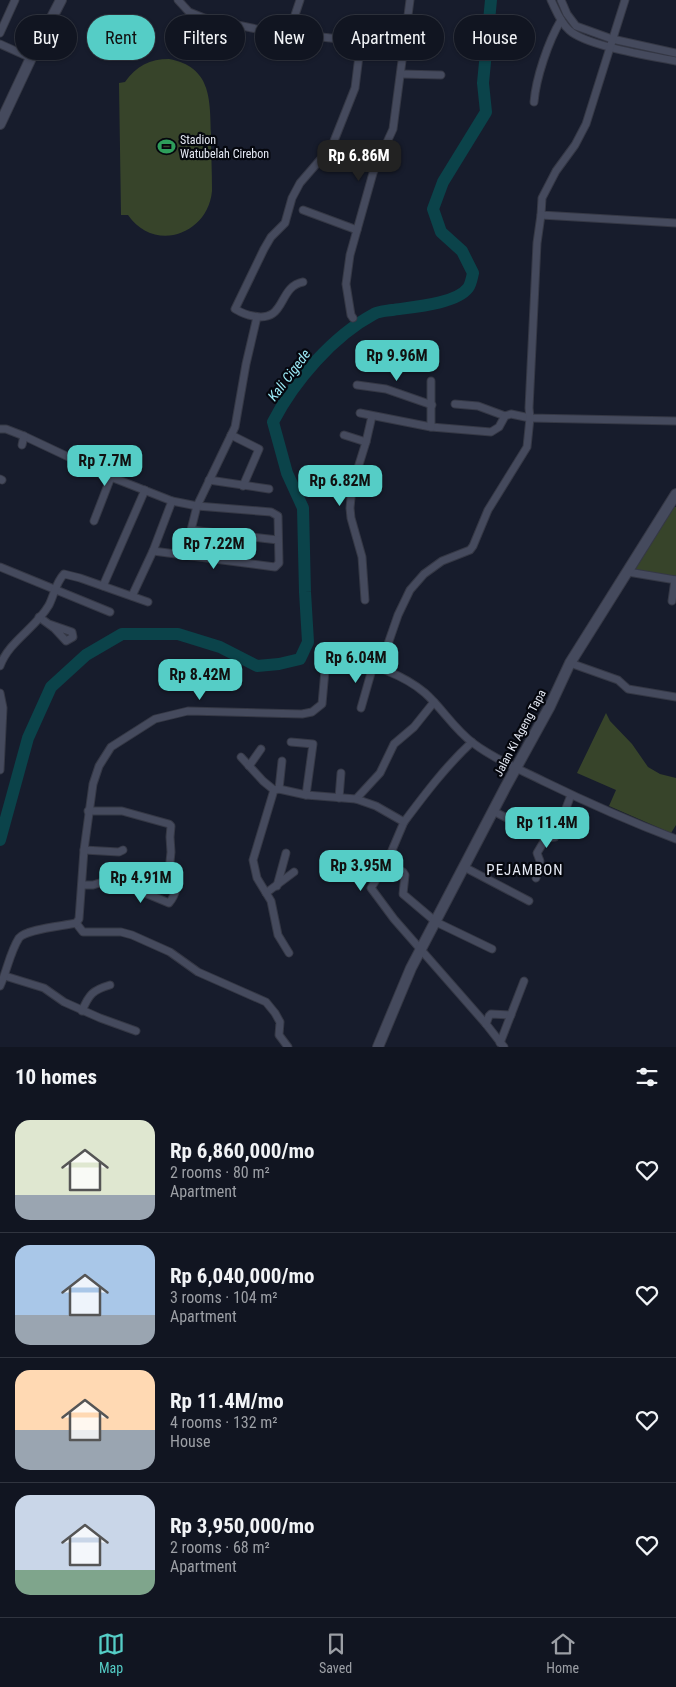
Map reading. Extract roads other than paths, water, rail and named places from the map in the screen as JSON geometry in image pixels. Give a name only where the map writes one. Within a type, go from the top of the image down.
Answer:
[{"type":"street","points":[[0,33],[15,0]]},
{"type":"street","points":[[54,15],[62,0]]},
{"type":"street","points":[[178,0],[189,12],[204,18],[255,29]]},
{"type":"street","points":[[295,15],[300,0]]},
{"type":"street","points":[[408,15],[410,0]]},
{"type":"street","points":[[551,0],[561,20],[569,30],[579,37],[676,53]]},
{"type":"street","points":[[561,0],[567,14],[576,26],[611,43],[676,62]]},
{"type":"street","points":[[360,708],[410,590],[424,574],[442,561],[470,550],[488,510],[527,447],[530,418],[537,244],[542,198],[556,171],[575,145],[586,124],[625,0]]},
{"type":"street","points":[[534,102],[536,84],[561,20]]},
{"type":"street","points":[[0,44],[15,51]]},
{"type":"street","points":[[0,124],[30,60]]},
{"type":"street","points":[[303,282],[291,286],[271,315],[257,317],[248,315],[235,308],[271,237],[285,223],[292,198],[300,183],[332,146],[355,88],[358,60]]},
{"type":"street","points":[[353,318],[346,284],[350,255],[373,173],[392,129],[402,60]]},
{"type":"street","points":[[401,74],[441,75]]},
{"type":"street","points":[[303,210],[357,230]]},
{"type":"street","points":[[541,216],[676,222]]},
{"type":"street","points":[[180,555],[191,530],[197,506],[235,427],[246,364],[257,317]]},
{"type":"street","points":[[431,427],[432,381]]},
{"type":"street","points":[[357,385],[386,389],[432,405]]},
{"type":"street","points":[[455,404],[478,406],[505,416],[511,414],[530,418],[676,421]]},
{"type":"street","points":[[360,414],[431,427],[491,432],[499,427],[505,416]]},
{"type":"street","points":[[365,600],[362,557],[350,508],[353,480],[366,442],[372,416]]},
{"type":"street","points":[[0,429],[6,429],[24,436],[111,478],[172,501],[197,506],[271,512],[276,514],[278,518],[279,563],[276,567],[153,551]]},
{"type":"street","points":[[231,435],[258,450],[243,486]]},
{"type":"street","points":[[344,435],[366,442]]},
{"type":"street","points":[[22,445],[24,436]]},
{"type":"street","points":[[94,521],[111,478]]},
{"type":"street","points":[[209,480],[270,489]]},
{"type":"street","points":[[103,586],[145,490]]},
{"type":"street","name":"Jalan Ki Ageng Tapa","points":[[378,1047],[421,950],[550,706],[570,663],[676,494]]},
{"type":"street","points":[[132,596],[153,551],[172,501]]},
{"type":"street","points":[[191,530],[278,540]]},
{"type":"street","points":[[0,567],[110,612]]},
{"type":"street","points":[[628,572],[675,580],[672,601]]},
{"type":"street","points":[[0,666],[7,654],[49,605],[64,574],[148,602]]},
{"type":"street","points":[[40,617],[49,624]]},
{"type":"street","points":[[0,986],[20,936],[29,932],[76,923],[79,919],[84,850],[93,784],[99,766],[111,747],[154,718],[188,711],[302,714],[312,712],[322,704],[326,659],[330,655],[335,654],[377,666],[409,682],[423,691],[472,742],[516,769],[571,795],[676,839]]},
{"type":"street","points":[[570,663],[618,680],[628,689],[676,697]]},
{"type":"street","points":[[0,693],[3,708],[0,770]]},
{"type":"street","points":[[356,799],[380,773],[394,744],[414,727],[434,702]]},
{"type":"street","points":[[291,742],[313,744],[306,795]]},
{"type":"street","points":[[472,742],[452,760],[404,822],[387,862],[371,888],[394,919],[486,1024],[502,1045]]},
{"type":"street","points":[[249,766],[261,749]]},
{"type":"street","points":[[241,757],[276,790],[306,795],[356,799],[376,806],[404,822]]},
{"type":"street","points":[[282,760],[276,790],[253,860],[257,878],[273,908],[278,935],[289,953]]},
{"type":"street","points":[[339,798],[342,773]]},
{"type":"street","points":[[493,811],[546,838],[554,838],[571,795]]},
{"type":"street","points":[[82,885],[93,885],[106,881],[133,888],[169,903],[174,896],[177,884],[174,872],[169,871],[171,826],[169,824],[122,811],[88,812]]},
{"type":"street","points":[[536,878],[540,861],[537,853],[546,838]]},
{"type":"street","points":[[84,850],[119,852],[123,850]]},
{"type":"street","points":[[277,886],[286,853]]},
{"type":"street","points":[[387,862],[404,873],[406,877],[403,894],[436,922],[492,949]]},
{"type":"street","points":[[464,867],[529,901]]},
{"type":"street","points":[[266,893],[294,872]]},
{"type":"street","points":[[76,923],[81,931],[85,933],[121,932],[139,937],[170,952],[198,972],[266,1002],[280,1022],[279,1035],[288,1047]]},
{"type":"street","points":[[5,976],[44,988],[64,1002],[82,1011],[136,1031]]},
{"type":"street","points":[[502,1045],[524,981]]},
{"type":"street","points":[[82,1011],[87,1000],[96,989],[110,985]]},
{"type":"street","points":[[486,1024],[489,1016],[492,1014],[512,1015]]},
{"type":"waterway","name":"Kali Cigede","points":[[0,840],[28,738],[51,687],[86,655],[122,634],[178,634],[220,647],[257,666],[279,664],[300,659],[308,642],[303,508],[287,473],[273,422],[292,391],[316,361],[344,334],[359,323],[378,312],[422,306],[454,298],[468,288],[473,273],[462,251],[441,232],[433,209],[443,182],[486,112],[483,83],[491,0]]},
{"type":"place","name":"Stadion Watubelah Cirebon","points":[[166,147]]},
{"type":"district","name":"PEJAMBON","points":[[525,870]]}]
